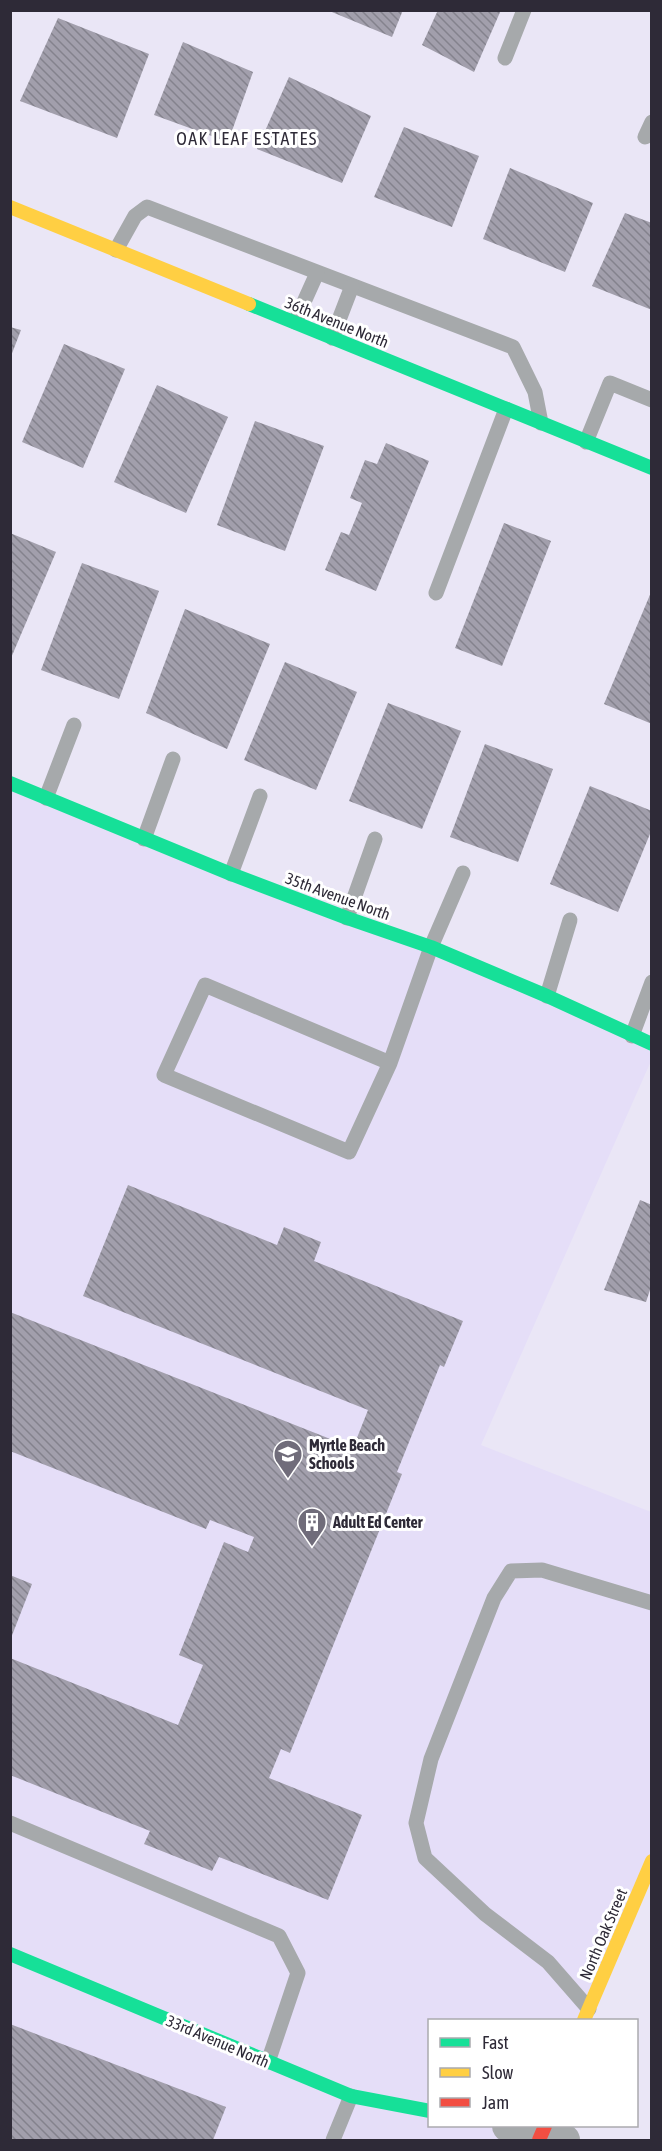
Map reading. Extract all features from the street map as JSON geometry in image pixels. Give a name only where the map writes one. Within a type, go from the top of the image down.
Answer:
[{"type":"street","name":"36th Avenue North","points":[[10,207],[651,468]]},
{"type":"street","name":"35th Avenue North","points":[[10,783],[231,874],[431,947],[547,996],[651,1044]]},
{"type":"street","name":"North Oak Street","points":[[586,2015],[651,1861]]},
{"type":"street","name":"33rd Avenue North","points":[[10,1954],[351,2096],[428,2111]]},
{"type":"street","points":[[512,2127],[547,2135]]},
{"type":"lane","points":[[505,58],[524,10]]},
{"type":"lane","points":[[645,137],[651,122]]},
{"type":"lane","points":[[116,250],[135,216],[147,207],[513,347],[535,392],[541,423]]},
{"type":"lane","points":[[295,322],[317,273]]},
{"type":"lane","points":[[332,338],[352,286]]},
{"type":"lane","points":[[586,442],[610,383],[651,400]]},
{"type":"lane","points":[[436,593],[506,409]]},
{"type":"lane","points":[[46,798],[74,725]]},
{"type":"lane","points":[[144,839],[173,759]]},
{"type":"lane","points":[[231,874],[260,796]]},
{"type":"lane","points":[[347,918],[375,839]]},
{"type":"lane","points":[[390,1063],[205,985],[164,1075],[349,1152],[390,1063],[431,947],[463,873]]},
{"type":"lane","points":[[547,996],[570,920]]},
{"type":"lane","points":[[632,1036],[651,982]]},
{"type":"lane","points":[[586,2015],[548,1962],[485,1914],[425,1858],[416,1823],[431,1759],[494,1598],[511,1571],[542,1570],[651,1603]]},
{"type":"lane","points":[[10,1823],[279,1936],[298,1973],[268,2062]]},
{"type":"lane","points":[[333,2140],[351,2096]]},
{"type":"shaded area","name":"Myrtle Beach Schools","points":[[10,787],[651,1037],[651,1061],[481,1445],[651,1512],[651,1869],[589,2019],[428,2019],[428,2127],[546,2127],[540,2140],[11,2140]]},
{"type":"building","points":[[327,10],[403,10],[392,37]]},
{"type":"building","points":[[438,10],[501,10],[474,72],[422,45]]},
{"type":"building","points":[[58,18],[149,54],[117,138],[20,101]]},
{"type":"building","points":[[183,42],[253,72],[228,142],[154,115]]},
{"type":"building","points":[[289,77],[371,116],[342,183],[257,149]]},
{"type":"building","points":[[404,127],[479,156],[452,227],[374,197]]},
{"type":"building","points":[[510,168],[593,203],[565,272],[483,239]]},
{"type":"building","points":[[625,213],[652,223],[652,310],[592,286]]},
{"type":"building","points":[[10,327],[21,330],[11,356],[10,356]]},
{"type":"building","points":[[64,344],[125,369],[83,468],[22,442]]},
{"type":"building","points":[[157,385],[228,417],[186,513],[114,482]]},
{"type":"building","points":[[255,421],[324,446],[285,551],[217,525]]},
{"type":"building","points":[[386,443],[429,461],[376,591],[325,570],[341,532],[349,535],[362,503],[350,498],[365,460],[377,464]]},
{"type":"building","points":[[504,523],[551,541],[502,666],[455,648]]},
{"type":"building","points":[[10,533],[56,552],[11,658],[10,658]]},
{"type":"building","points":[[82,563],[159,591],[119,699],[41,670]]},
{"type":"building","points":[[652,590],[652,724],[604,704]]},
{"type":"building","points":[[185,609],[270,644],[227,749],[146,713]]},
{"type":"building","points":[[285,662],[357,692],[316,790],[244,760]]},
{"type":"building","points":[[388,703],[461,731],[422,829],[349,801]]},
{"type":"building","points":[[485,744],[553,769],[518,862],[450,837]]},
{"type":"building","points":[[590,786],[652,811],[652,829],[618,912],[550,884]]},
{"type":"building","name":"Adult Ed Center","points":[[128,1185],[277,1245],[284,1227],[321,1242],[314,1261],[463,1321],[444,1367],[440,1365],[397,1472],[402,1474],[290,1753],[281,1749],[269,1778],[362,1815],[328,1900],[219,1857],[212,1871],[144,1844],[150,1831],[10,1775],[10,1658],[178,1725],[203,1665],[179,1655],[224,1542],[248,1552],[254,1537],[210,1520],[206,1529],[10,1451],[10,1312],[353,1448],[368,1410],[83,1296]]},
{"type":"building","points":[[640,1200],[652,1205],[652,1284],[646,1302],[604,1290]]},
{"type":"building","points":[[10,1575],[32,1584],[11,1638],[10,1638]]},
{"type":"building","points":[[10,2024],[226,2107],[213,2140],[10,2140]]},
{"type":"traffic: fast","points":[[249,304],[652,468]]},
{"type":"traffic: fast","points":[[10,783],[231,874],[431,947],[652,1044]]},
{"type":"traffic: fast","points":[[10,1954],[351,2096],[428,2111]]},
{"type":"traffic: slow","points":[[10,207],[249,304]]},
{"type":"traffic: slow","points":[[584,2019],[652,1861]]},
{"type":"traffic: jam","points":[[539,2140],[545,2127]]},
{"type":"place","name":"Myrtle Beach Schools","points":[[288,1480]]},
{"type":"place","name":"Adult Ed Center","points":[[312,1548]]},
{"type":"district","name":"OAK LEAF ESTATES","points":[[247,138]]}]
